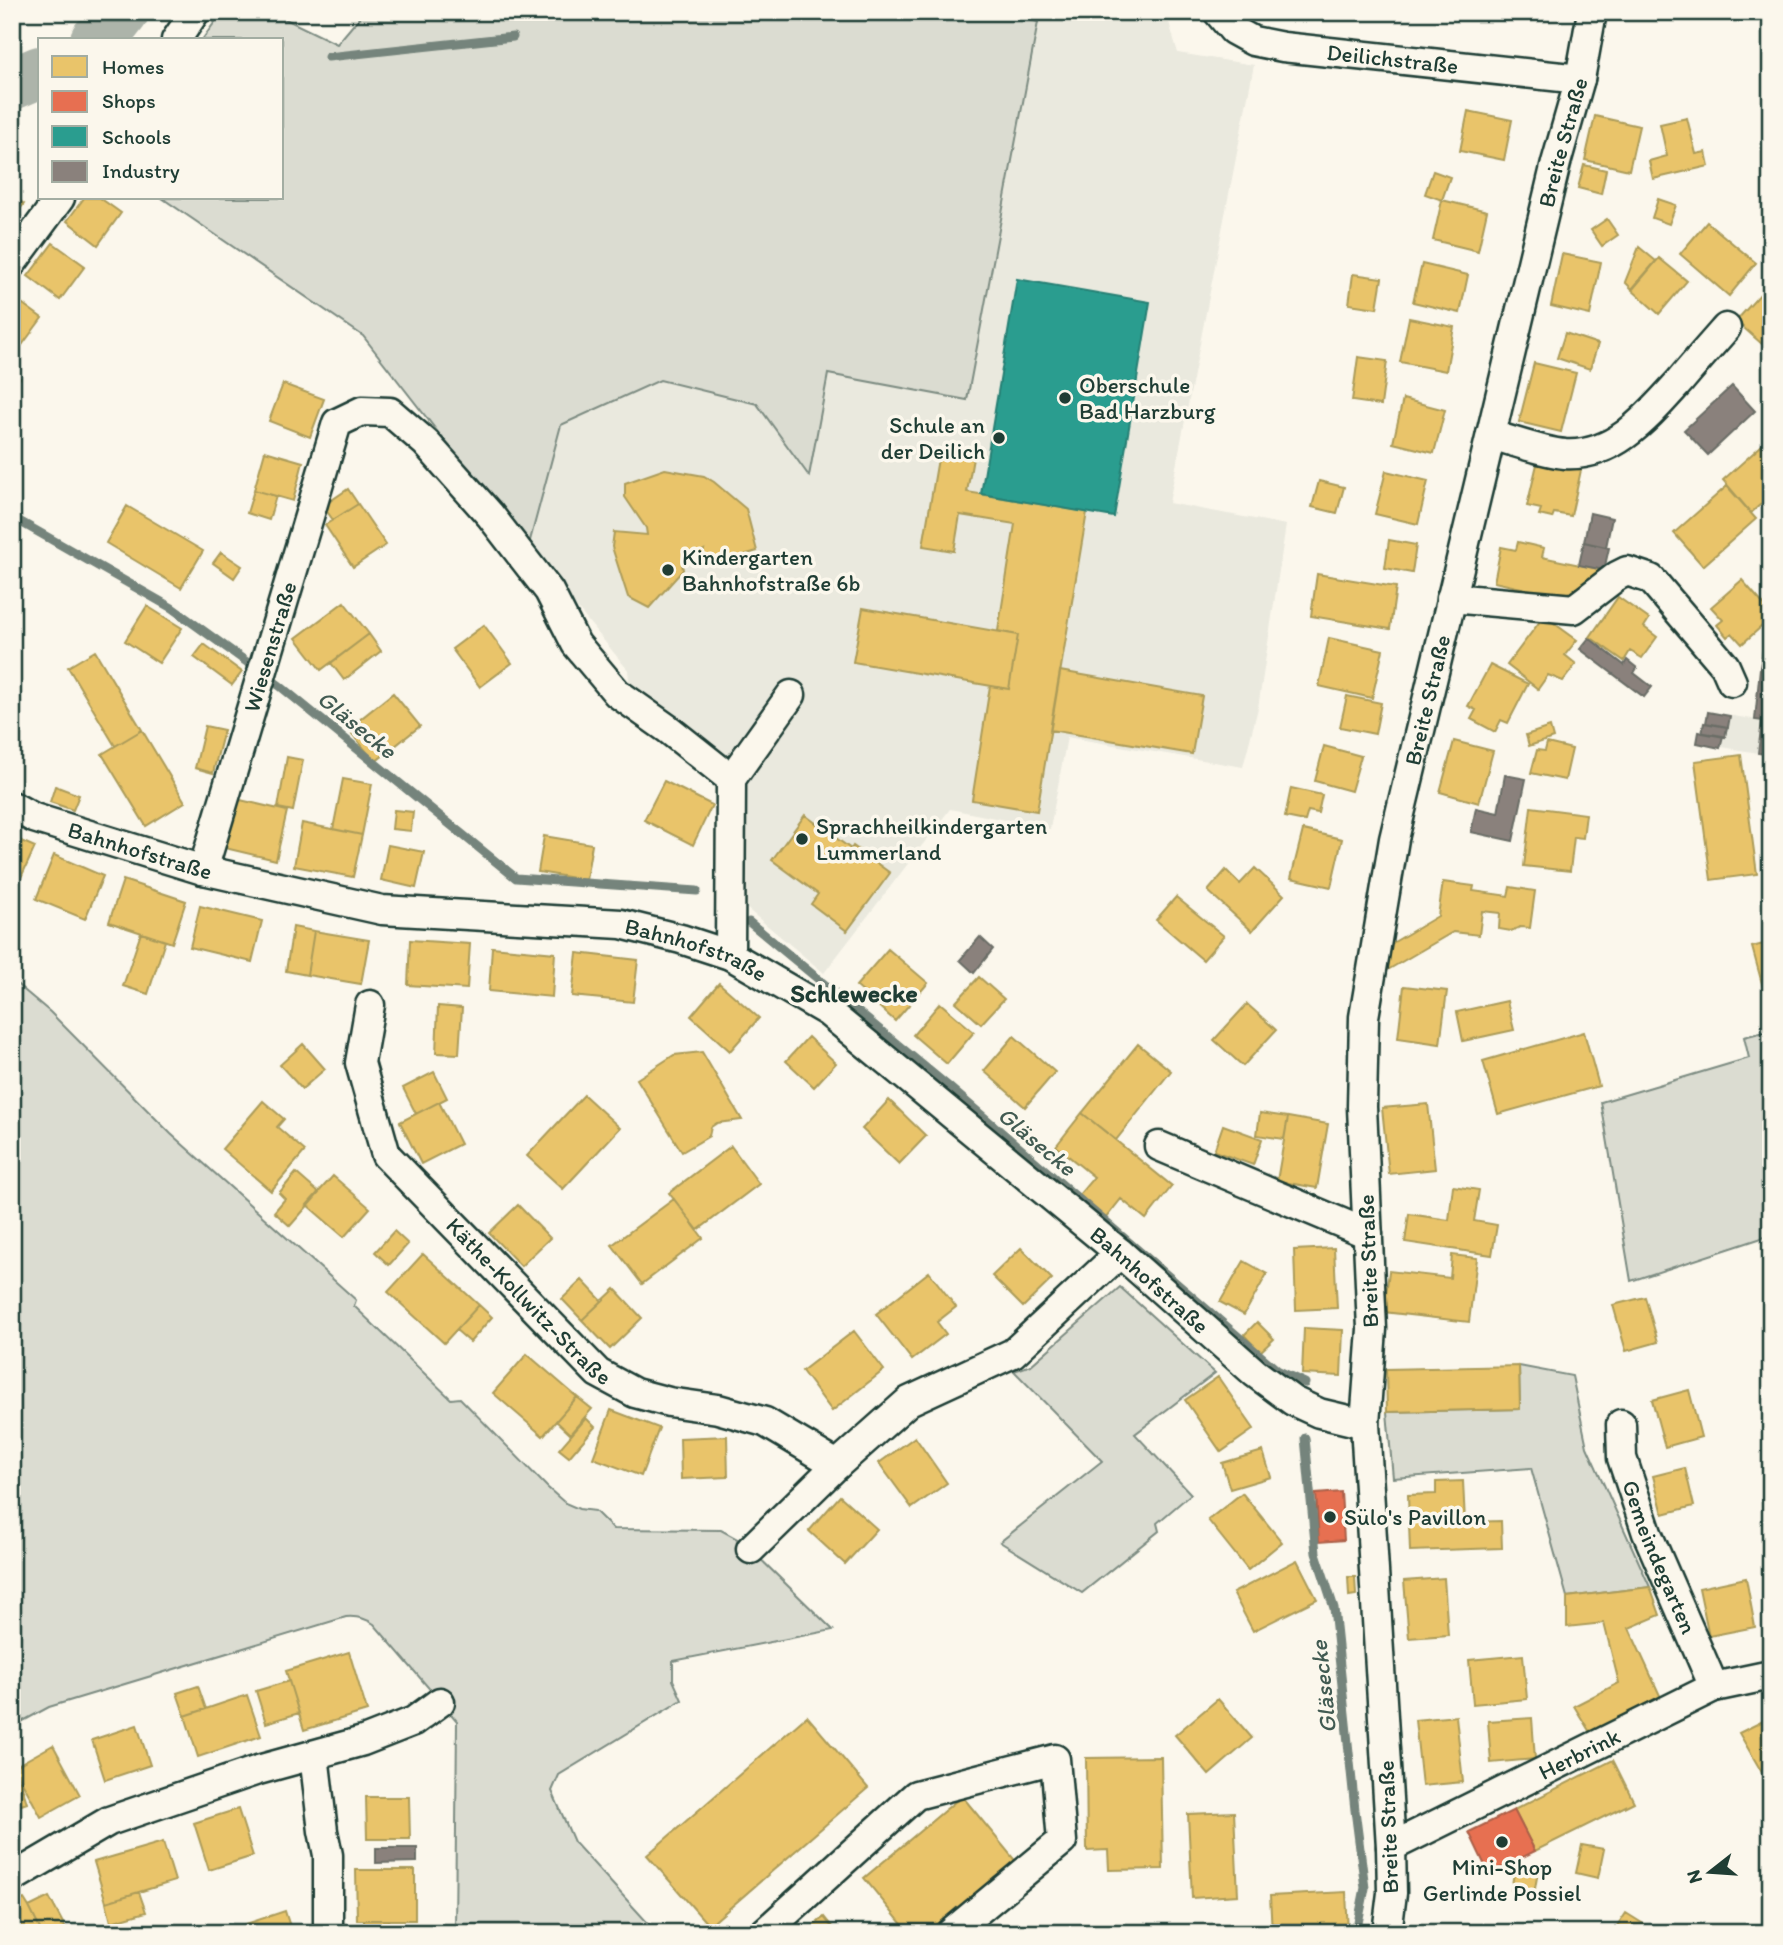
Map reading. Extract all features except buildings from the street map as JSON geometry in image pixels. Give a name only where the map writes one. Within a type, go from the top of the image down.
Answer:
[{"type":"street","points":[[177,38],[195,12]]},
{"type":"street","name":"Deilichstraße","points":[[1218,12],[1233,30],[1253,41],[1283,47],[1580,79]]},
{"type":"street","name":"Breite Straße","points":[[1387,1933],[1392,1893],[1391,1847],[1365,1424],[1372,1329],[1362,1107],[1364,1017],[1394,839],[1556,163],[1580,79],[1592,12]]},
{"type":"street","points":[[12,263],[59,200]]},
{"type":"street","points":[[1491,435],[1563,454],[1603,448],[1634,429],[1651,413],[1726,328]]},
{"type":"street","name":"Wiesenstraße","points":[[203,870],[337,423],[362,411],[390,412],[426,443],[490,515],[549,590],[576,644],[617,693],[731,779]]},
{"type":"street","points":[[1451,598],[1574,609],[1617,576],[1628,571],[1651,579],[1725,666],[1732,682]]},
{"type":"street","points":[[730,955],[731,779],[792,695]]},
{"type":"street","name":"Bahnhofstraße","points":[[12,806],[34,818],[203,870],[382,910],[621,924],[730,955],[828,1012],[1120,1253],[1255,1373],[1293,1401],[1319,1413],[1365,1424]]},
{"type":"street","name":"Käthe-Kollwitz-Straße","points":[[370,1005],[360,1063],[386,1155],[598,1373],[635,1392],[669,1402],[718,1409],[765,1422],[837,1465]]},
{"type":"street","points":[[1159,1146],[1368,1234]]},
{"type":"street","points":[[751,1549],[837,1465],[909,1401],[1013,1353],[1120,1253]]},
{"type":"street","name":"Gemeindegarten","points":[[1621,1424],[1622,1458],[1647,1533],[1714,1687]]},
{"type":"street","name":"Herbrink","points":[[1391,1847],[1714,1687],[1771,1675]]},
{"type":"street","points":[[12,1878],[109,1821],[258,1770],[363,1741],[414,1721],[440,1702]]},
{"type":"street","points":[[314,1755],[328,1855],[328,1933]]},
{"type":"street","points":[[764,1933],[916,1795],[1055,1759],[1062,1841],[951,1933]]},
{"type":"shaded area","points":[[222,12],[271,12],[337,44],[364,12],[998,12],[1038,22],[967,400],[828,374],[809,476],[757,404],[660,380],[561,425],[528,548],[363,336],[165,200],[284,200],[284,38],[203,38]]},
{"type":"shaded area","name":"Schule an der Deilich","points":[[998,12],[1166,12],[1178,53],[1254,65],[1169,503],[1286,525],[1258,708],[1243,767],[1067,737],[1050,829],[950,809],[824,973],[739,902],[738,781],[630,689],[628,670],[528,548],[561,425],[660,380],[757,404],[809,475],[828,374],[1038,22]]},
{"type":"shaded area","points":[[1708,712],[1771,722],[1771,755],[1697,743]]},
{"type":"shaded area","points":[[12,980],[50,1012],[171,1134],[356,1300],[354,1306],[451,1399],[460,1398],[565,1503],[579,1509],[595,1511],[613,1529],[721,1530],[743,1542],[833,1630],[673,1661],[673,1680],[682,1700],[559,1775],[552,1791],[574,1842],[657,1933],[455,1933],[457,1721],[374,1624],[364,1619],[346,1617],[49,1707],[12,1727]]},
{"type":"shaded area","points":[[1771,1030],[1771,1235],[1631,1281],[1601,1102],[1749,1058],[1744,1037]]},
{"type":"shaded area","points":[[1120,1287],[1215,1373],[1135,1434],[1191,1494],[1157,1523],[1159,1531],[1082,1593],[1000,1542],[1102,1461],[1014,1371],[1031,1365]]},
{"type":"shaded area","points":[[1519,1366],[1572,1376],[1587,1447],[1650,1587],[1567,1597],[1531,1468],[1393,1478],[1387,1412],[1520,1409]]},
{"type":"waterway","points":[[99,38],[109,30],[123,12]]},
{"type":"waterway","points":[[328,57],[513,37]]},
{"type":"waterway","points":[[12,84],[38,73]]},
{"type":"waterway","name":"Gläsecke","points":[[12,517],[172,608],[280,686],[516,878],[697,891]]},
{"type":"waterway","name":"Gläsecke","points":[[749,922],[949,1087],[1277,1370],[1305,1383]]},
{"type":"waterway","name":"Gläsecke","points":[[1305,1438],[1316,1553],[1334,1608],[1365,1888],[1356,1933]]},
{"type":"place","name":"Oberschule Bad Harzburg","points":[[1065,398]]},
{"type":"place","name":"Schule an der Deilich","points":[[999,438]]},
{"type":"place","name":"Kindergarten Bahnhofstraße 6b","points":[[668,570]]},
{"type":"place","name":"Sprachheilkindergarten Lummerland","points":[[802,839]]},
{"type":"place","name":"Sülo's Pavillon","points":[[1330,1517]]},
{"type":"place","name":"Mini-Shop Gerlinde Possiel","points":[[1502,1842]]},
{"type":"district","name":"Schlewecke","points":[[854,993]]}]
